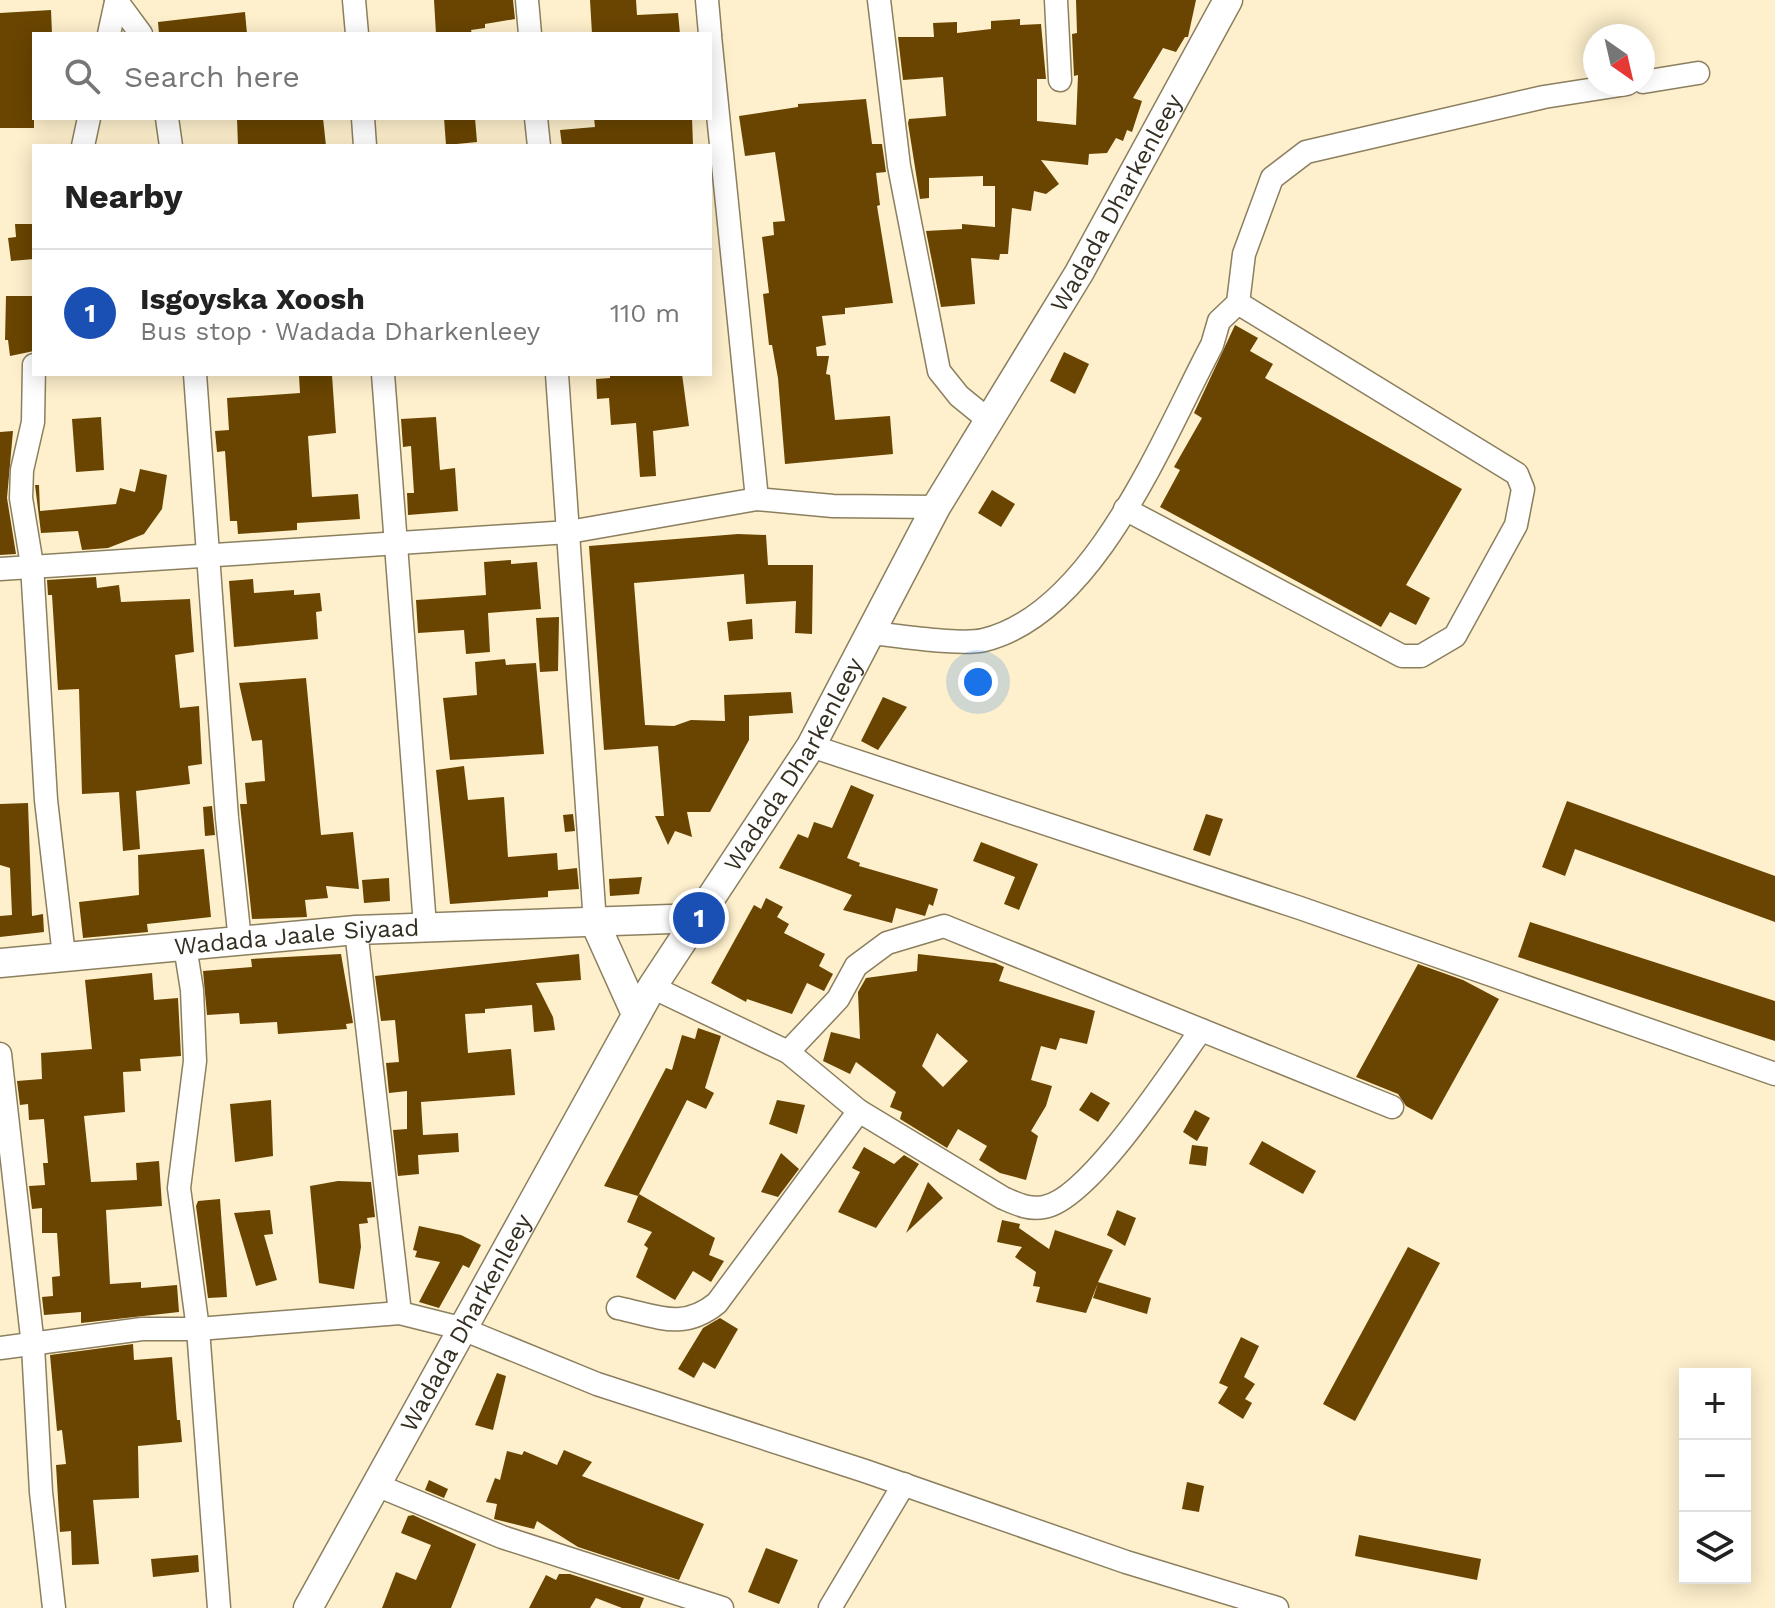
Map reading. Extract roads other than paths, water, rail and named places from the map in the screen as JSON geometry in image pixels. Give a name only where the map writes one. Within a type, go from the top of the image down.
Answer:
[{"type":"main road","name":"Wadada Dharkenleey","points":[[308,1608],[636,1014],[811,746],[936,507],[991,422],[1079,273],[1228,0]]},
{"type":"main road","name":"Wadada Jaale Siyaad","points":[[0,963],[356,930],[699,918]]},
{"type":"main road","points":[[595,923],[636,1014]]},
{"type":"street","points":[[354,0],[357,32]]},
{"type":"street","points":[[527,0],[530,32]]},
{"type":"street","points":[[707,0],[710,32]]},
{"type":"street","points":[[879,0],[899,166],[939,371],[959,396],[991,422]]},
{"type":"street","points":[[1056,0],[1060,80]]},
{"type":"street","points":[[109,32],[116,1]]},
{"type":"street","points":[[116,1],[139,32]]},
{"type":"street","points":[[712,55],[757,499]]},
{"type":"street","points":[[1655,80],[1698,73]]},
{"type":"street","points":[[869,633],[983,641],[1013,628],[1052,602],[1083,573],[1099,553],[1125,509],[1212,345],[1219,321],[1238,303],[1244,254],[1272,178],[1306,152],[1544,97],[1583,91]]},
{"type":"street","points":[[83,144],[89,120]]},
{"type":"street","points":[[167,120],[171,144]]},
{"type":"street","points":[[363,120],[365,144]]},
{"type":"street","points":[[536,120],[539,144]]},
{"type":"street","points":[[1125,509],[1402,656],[1421,656],[1455,636],[1516,525],[1523,489],[1517,474],[1238,303]]},
{"type":"street","points":[[34,376],[33,422],[22,470],[21,498],[32,565],[46,800],[64,956]]},
{"type":"street","points":[[195,376],[240,941]]},
{"type":"street","points":[[383,376],[425,926]]},
{"type":"street","points":[[557,376],[595,923]]},
{"type":"street","points":[[0,569],[569,532],[757,499],[833,506],[936,507]]},
{"type":"street","points":[[811,746],[1315,913],[1775,1074]]},
{"type":"street","points":[[788,1052],[838,999],[856,966],[887,943],[944,926],[1392,1107]]},
{"type":"street","points":[[356,930],[400,1313]]},
{"type":"street","points":[[185,946],[192,990],[195,1061],[179,1188],[198,1329],[219,1608]]},
{"type":"street","points":[[652,987],[788,1052],[859,1111],[1003,1198],[1029,1208],[1048,1207],[1086,1181],[1113,1150],[1201,1030]]},
{"type":"street","points":[[0,1054],[33,1346],[41,1492],[54,1608]]},
{"type":"street","points":[[618,1308],[686,1321],[701,1316],[717,1303],[859,1111]]},
{"type":"street","points":[[0,1348],[142,1329],[198,1329],[400,1313],[460,1328],[597,1384],[904,1484],[1126,1562],[1277,1608]]},
{"type":"street","points":[[374,1484],[502,1537],[722,1608]]},
{"type":"street","points":[[830,1608],[904,1484]]},
{"type":"place","name":"Isgoyska Xoosh","points":[[699,918]]}]
